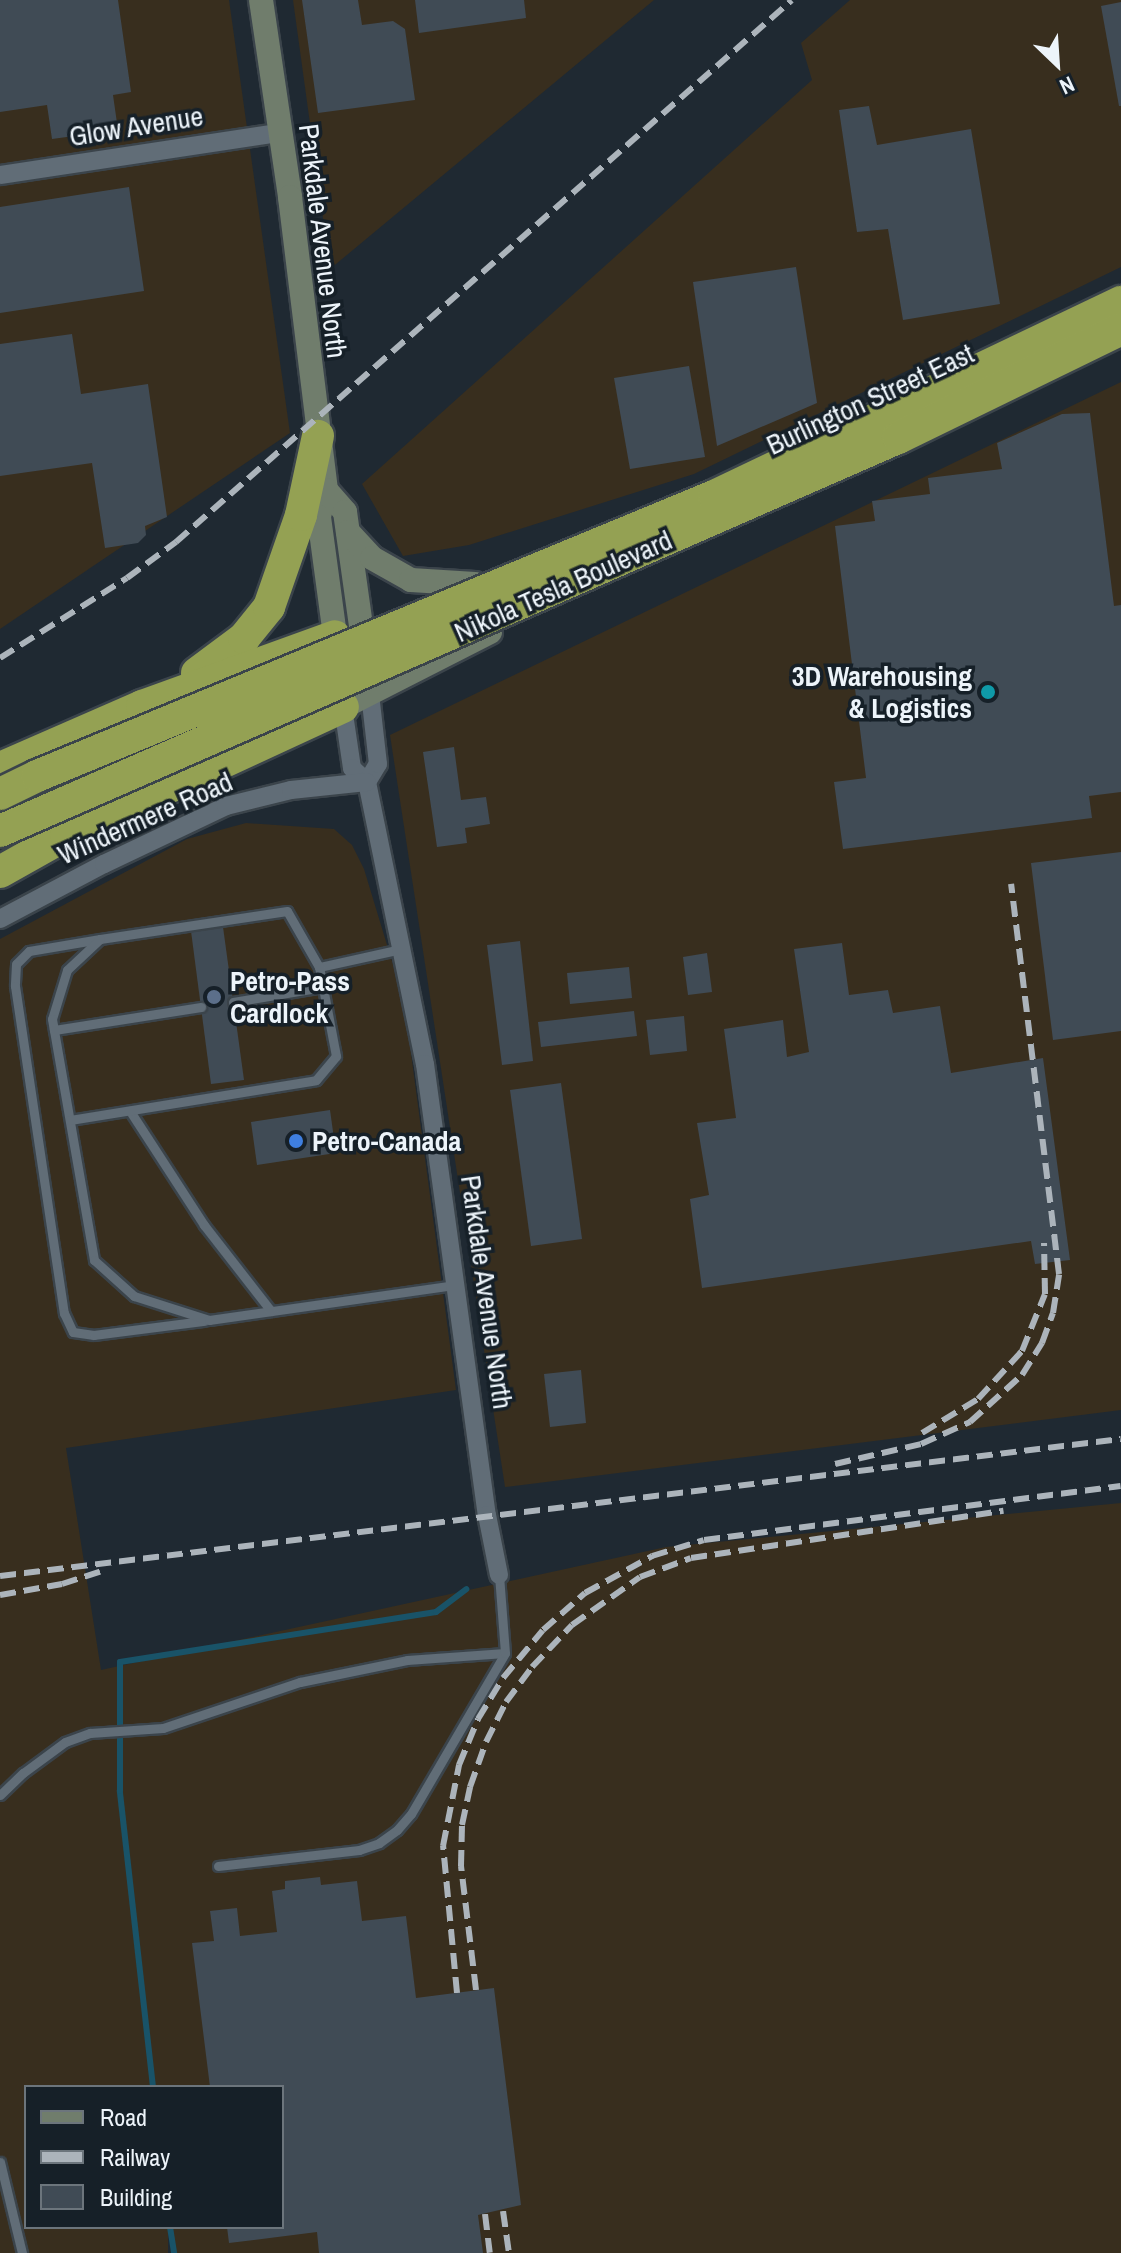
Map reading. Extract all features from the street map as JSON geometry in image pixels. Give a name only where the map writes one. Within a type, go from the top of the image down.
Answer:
[{"type":"highway","name":"Nikola Tesla Boulevard","points":[[0,794],[51,770],[714,496],[1121,302]]},
{"type":"highway","name":"Nikola Tesla Boulevard","points":[[0,831],[898,438],[1121,329]]},
{"type":"highway","points":[[142,706],[198,673],[244,638],[269,607],[301,515],[318,436]]},
{"type":"highway","points":[[0,768],[142,706],[348,631],[359,640],[352,665],[211,766]]},
{"type":"highway","points":[[0,872],[66,835],[356,700]]},
{"type":"main road","name":"Parkdale Avenue North","points":[[261,0],[326,490],[319,517],[348,631]]},
{"type":"main road","name":"Burlington Street East","points":[[356,700],[588,582],[644,537],[1121,314]]},
{"type":"main road","name":"Parkdale Avenue North","points":[[326,490],[345,512],[348,532],[348,631]]},
{"type":"main road","points":[[348,532],[372,558],[411,580],[475,584]]},
{"type":"main road","name":"Burlington Street East","points":[[348,631],[573,549],[644,537]]},
{"type":"main road","points":[[352,665],[494,595],[573,549]]},
{"type":"main road","name":"Parkdale Avenue North","points":[[352,665],[356,700]]},
{"type":"street","name":"Glow Avenue","points":[[0,175],[279,133]]},
{"type":"street","name":"Parkdale Avenue North","points":[[356,700],[352,768],[367,782],[425,1064],[499,1575]]},
{"type":"street","name":"Parkdale Avenue North","points":[[356,700],[378,764],[367,782]]},
{"type":"street","name":"Windermere Road","points":[[0,919],[104,864],[226,806],[291,790],[367,782]]},
{"type":"lane","points":[[70,1120],[316,1080],[336,1056],[319,967],[287,911],[29,951],[16,964],[15,986],[64,1313],[73,1332],[94,1335],[456,1285]]},
{"type":"lane","points":[[100,939],[67,970],[52,1019],[94,1260],[134,1296],[209,1320]]},
{"type":"lane","points":[[319,967],[401,949]]},
{"type":"lane","points":[[233,1002],[323,987]]},
{"type":"lane","points":[[54,1030],[201,1007]]},
{"type":"lane","points":[[130,1111],[204,1225],[271,1311]]},
{"type":"lane","points":[[218,1866],[359,1850],[388,1837],[411,1814],[505,1653],[499,1575]]},
{"type":"lane","points":[[0,1795],[23,1773],[65,1742],[90,1733],[163,1728],[300,1682],[407,1660],[505,1653]]},
{"type":"lane","points":[[0,2162],[22,2253]]},
{"type":"shaded area","points":[[0,0],[229,0],[290,433],[0,629]]},
{"type":"shaded area","points":[[293,0],[654,0],[330,269]]},
{"type":"shaded area","points":[[850,0],[1121,0],[1121,267],[694,474],[469,545],[403,556],[362,484],[812,80],[801,43]]},
{"type":"shaded area","points":[[1121,382],[1121,1410],[505,1487],[390,735]]},
{"type":"shaded area","points":[[246,823],[334,829],[352,845],[364,869],[404,1001],[456,1390],[66,1448],[101,1670],[666,1547],[1121,1503],[1121,2253],[176,2253],[170,2229],[284,2229],[284,2085],[24,2085],[24,2229],[168,2229],[168,2253],[0,2253],[0,939],[187,839]]},
{"type":"building","points":[[0,0],[118,0],[131,92],[113,95],[118,130],[52,139],[47,105],[0,112]]},
{"type":"building","points":[[302,0],[358,0],[362,25],[393,21],[405,29],[415,100],[318,113]]},
{"type":"building","points":[[415,0],[524,0],[526,18],[419,33]]},
{"type":"building","points":[[1121,2],[1121,106],[1119,106],[1101,6]]},
{"type":"building","points":[[869,106],[877,145],[971,129],[1000,304],[903,320],[888,229],[857,232],[839,110]]},
{"type":"building","points":[[129,187],[144,291],[0,313],[0,207]]},
{"type":"building","points":[[796,267],[817,403],[717,446],[693,282]]},
{"type":"building","points":[[72,334],[81,394],[148,384],[167,517],[145,526],[146,535],[138,543],[105,548],[92,463],[0,476],[0,344]]},
{"type":"building","points":[[689,366],[705,457],[630,469],[614,378]]},
{"type":"building","name":"3D Warehousing & Logistics","points":[[1090,413],[1114,606],[1121,605],[1121,792],[1089,796],[1092,818],[843,849],[834,782],[866,778],[835,526],[875,521],[872,501],[930,494],[928,478],[1002,469],[997,443],[1062,414]]},
{"type":"building","points":[[454,747],[461,800],[486,797],[490,824],[465,828],[467,843],[437,847],[423,752]]},
{"type":"building","points":[[1121,852],[1121,1031],[1053,1040],[1031,863]]},
{"type":"building","points":[[223,927],[244,1080],[211,1084],[191,931]]},
{"type":"building","points":[[520,941],[533,1061],[502,1065],[487,945]]},
{"type":"building","points":[[842,943],[849,995],[888,990],[893,1013],[940,1006],[951,1073],[1043,1058],[1070,1260],[1035,1264],[1031,1241],[702,1288],[690,1199],[709,1195],[697,1123],[736,1118],[724,1029],[783,1020],[787,1057],[809,1052],[794,949]]},
{"type":"building","points":[[707,953],[712,992],[688,995],[683,957]]},
{"type":"building","points":[[629,967],[632,998],[570,1004],[567,973]]},
{"type":"building","points":[[634,1011],[637,1036],[541,1047],[538,1022]]},
{"type":"building","points":[[684,1016],[687,1051],[650,1055],[646,1020]]},
{"type":"building","points":[[561,1083],[582,1239],[531,1246],[510,1090]]},
{"type":"building","points":[[330,1110],[336,1153],[257,1165],[251,1122]]},
{"type":"building","points":[[581,1370],[586,1423],[550,1427],[544,1374]]},
{"type":"building","points":[[320,1877],[321,1885],[357,1881],[362,1921],[406,1916],[416,1998],[494,1988],[521,2205],[478,2215],[483,2253],[319,2253],[317,2232],[229,2243],[227,2229],[284,2229],[284,2085],[210,2085],[192,1943],[214,1941],[210,1911],[237,1908],[240,1936],[277,1932],[272,1891],[285,1889],[285,1881]]},
{"type":"waterway","points":[[153,2085],[120,1791],[120,1662],[436,1612],[466,1589]]},
{"type":"waterway","points":[[170,2229],[174,2253]]},
{"type":"railway","points":[[0,658],[127,578],[176,542],[792,0]]},
{"type":"railway","points":[[835,1464],[921,1444],[970,1422],[1022,1375],[1042,1343],[1053,1313],[1059,1274],[1011,884]]},
{"type":"railway","points":[[922,1433],[978,1399],[1022,1351],[1045,1294],[1044,1243]]},
{"type":"railway","points":[[0,1576],[1121,1439]]},
{"type":"railway","points":[[457,1993],[443,1846],[459,1765],[478,1719],[503,1678],[543,1630],[585,1593],[652,1556],[704,1540],[1121,1486]]},
{"type":"railway","points":[[476,1990],[461,1866],[462,1825],[470,1787],[486,1742],[506,1702],[532,1667],[572,1625],[640,1577],[691,1558],[1003,1511]]},
{"type":"railway","points":[[0,1595],[62,1584],[100,1572]]},
{"type":"railway","points":[[503,2211],[509,2253]]},
{"type":"railway","points":[[485,2214],[490,2253]]},
{"type":"place","name":"3D Warehousing & Logistics","points":[[988,692]]},
{"type":"place","name":"Petro-Pass Cardlock","points":[[214,997]]},
{"type":"place","name":"Petro-Canada","points":[[296,1141]]}]
